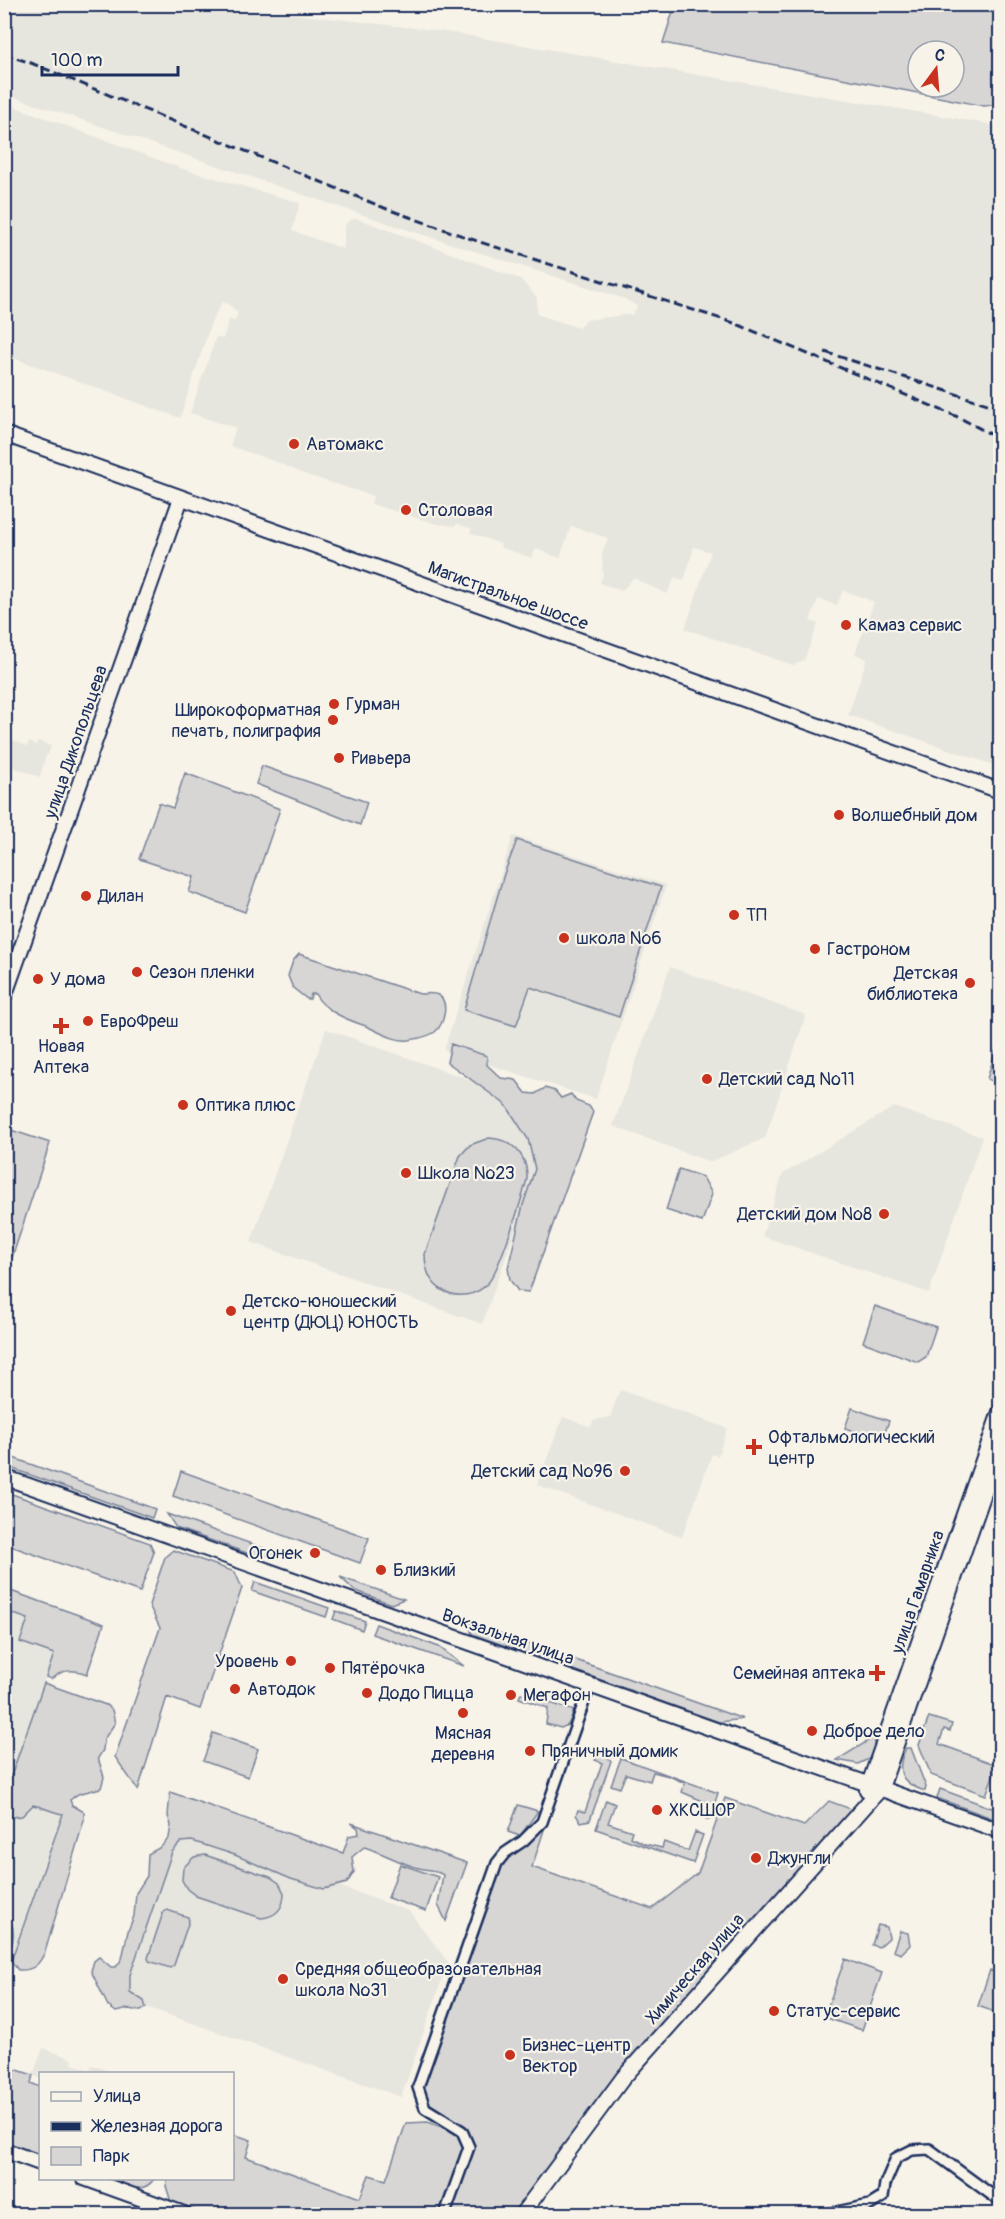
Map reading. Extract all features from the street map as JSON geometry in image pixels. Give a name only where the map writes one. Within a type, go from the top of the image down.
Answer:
[{"type":"main road","name":"Магистральное шоссе","points":[[4,434],[1000,791]]},
{"type":"main road","name":"улица Дикопольцева","points":[[4,997],[181,498]]},
{"type":"main road","name":"улица Гамарника","points":[[875,1786],[1000,1412]]},
{"type":"main road","name":"улица Гамарника","points":[[875,1786],[1000,1448]]},
{"type":"main road","name":"Вокзальная улица","points":[[4,1478],[1000,1831]]},
{"type":"main road","name":"Химическая улица","points":[[524,2213],[623,2078],[859,1812],[875,1786]]},
{"type":"main road","points":[[4,2150],[39,2163]]},
{"type":"main road","points":[[90,2180],[184,2214]]},
{"type":"street","points":[[445,2214],[469,2147],[462,2131],[425,2108],[418,2087],[497,1863],[542,1822],[590,1685]]},
{"type":"street","points":[[826,2214],[870,2205],[883,2197],[885,2184],[896,2158],[912,2150],[929,2149],[1000,2201]]},
{"type":"shaded area","points":[[5,4],[214,5],[440,31],[1000,126],[1000,767],[848,715],[867,659],[855,654],[874,602],[843,590],[837,605],[818,599],[810,621],[818,624],[804,660],[793,665],[685,629],[711,552],[694,547],[684,581],[675,577],[667,594],[633,578],[622,591],[600,583],[603,575],[602,554],[608,538],[571,526],[560,558],[536,549],[532,558],[470,533],[472,529],[457,523],[456,526],[437,524],[371,504],[373,496],[304,474],[230,446],[236,428],[190,413],[216,337],[223,339],[229,320],[235,321],[238,313],[229,304],[222,302],[212,320],[180,418],[5,355],[5,103],[180,168],[300,203],[292,231],[344,249],[344,228],[348,221],[356,218],[520,279],[537,298],[537,314],[579,328],[586,320],[633,314],[637,306],[625,299],[402,228],[5,94]]},
{"type":"shaded area","points":[[4,736],[27,746],[29,742],[36,745],[38,741],[51,746],[40,777],[5,764]]},
{"type":"shaded area","name":"школа №6","points":[[513,836],[666,885],[596,1099],[444,1050]]},
{"type":"shaded area","name":"Детский сад №11","points":[[670,967],[806,1015],[765,1138],[710,1162],[613,1126]]},
{"type":"shaded area","name":"Школа №23","points":[[326,1029],[558,1111],[482,1324],[251,1242]]},
{"type":"shaded area","points":[[894,1107],[982,1137],[929,1293],[762,1236],[783,1174]]},
{"type":"shaded area","name":"Детский сад №96","points":[[620,1390],[727,1428],[718,1456],[712,1454],[682,1537],[537,1485],[563,1417],[591,1427],[593,1421],[610,1417]]},
{"type":"shaded area","points":[[5,1609],[63,1629],[7,1786],[5,1785]]},
{"type":"shaded area","points":[[5,1793],[63,1813],[11,1961],[5,1959]]},
{"type":"shaded area","name":"Средняя общеобразовательная школа №31","points":[[178,1829],[409,1911],[448,1962],[401,2097],[118,1997]]},
{"type":"shaded area","points":[[43,2048],[73,2059],[72,2064],[90,2070],[92,2065],[112,2072],[39,2072],[39,2078],[33,2075]]},
{"type":"green space","points":[[675,5],[970,5],[1000,14],[1000,104],[984,106],[948,99],[966,99],[966,39],[906,39],[906,91],[663,43]]},
{"type":"green space","points":[[262,766],[367,802],[360,825],[256,784]]},
{"type":"green space","points":[[185,773],[280,809],[245,912],[189,892],[194,877],[139,859],[159,803],[173,808]]},
{"type":"green space","name":"школа №6","points":[[517,840],[661,887],[619,1017],[530,987],[516,1026],[464,1010],[504,874]]},
{"type":"green space","points":[[299,954],[420,994],[438,995],[442,998],[445,1008],[441,1024],[435,1032],[429,1035],[403,1040],[390,1037],[341,1016],[323,1005],[315,994],[311,994],[310,999],[307,999],[293,988],[288,976],[293,961]]},
{"type":"green space","points":[[1000,1036],[1000,1084],[987,1079]]},
{"type":"green space","points":[[451,1044],[487,1056],[487,1065],[501,1078],[516,1080],[526,1093],[535,1094],[545,1088],[555,1091],[561,1098],[571,1094],[576,1101],[589,1106],[593,1112],[529,1292],[518,1291],[510,1280],[508,1268],[523,1205],[535,1169],[528,1139],[506,1105],[447,1062]]},
{"type":"green space","points":[[4,1128],[50,1143],[5,1279]]},
{"type":"green space","points":[[489,1138],[512,1145],[517,1150],[525,1163],[527,1179],[510,1234],[493,1276],[478,1291],[466,1295],[454,1295],[442,1290],[431,1279],[425,1254],[460,1156],[470,1145]]},
{"type":"green space","points":[[679,1169],[703,1177],[712,1194],[702,1222],[666,1210]]},
{"type":"green space","points":[[875,1306],[936,1327],[926,1357],[918,1362],[863,1342]]},
{"type":"green space","points":[[852,1408],[889,1421],[882,1441],[845,1428]]},
{"type":"green space","points":[[5,1455],[155,1509],[152,1518],[5,1466]]},
{"type":"green space","points":[[181,1471],[369,1538],[360,1563],[173,1496]]},
{"type":"green space","points":[[12,1494],[150,1543],[154,1552],[140,1592],[5,1544],[5,1495]]},
{"type":"green space","points":[[167,1514],[277,1553],[258,1557],[176,1528]]},
{"type":"green space","points":[[173,1550],[235,1572],[242,1588],[200,1709],[167,1697],[138,1790],[115,1757],[160,1628],[149,1605],[165,1557]]},
{"type":"green space","points":[[340,1577],[404,1599],[391,1604],[354,1590]]},
{"type":"green space","points":[[255,1582],[329,1608],[326,1617],[252,1591]]},
{"type":"green space","points":[[5,1589],[104,1624],[87,1674],[68,1671],[51,1679],[46,1677],[54,1654],[20,1642],[28,1619],[5,1611]]},
{"type":"green space","points":[[336,1611],[365,1621],[362,1630],[333,1619]]},
{"type":"green space","points":[[468,1622],[743,1719],[719,1722],[472,1634]]},
{"type":"green space","points":[[376,1624],[439,1647],[464,1666],[372,1634]]},
{"type":"green space","points":[[44,1683],[106,1705],[112,1710],[115,1723],[104,1739],[103,1750],[98,1758],[104,1777],[101,1788],[78,1794],[70,1800],[72,1805],[84,1812],[84,1820],[45,1952],[35,1966],[18,1970],[11,1961],[63,1814],[33,1805],[22,1816],[12,1817],[5,1811],[5,1772],[11,1776]]},
{"type":"green space","points":[[521,1693],[574,1711],[568,1725],[561,1728],[546,1724],[548,1708],[519,1698]]},
{"type":"green space","points":[[929,1717],[952,1724],[950,1731],[944,1729],[939,1744],[997,1765],[986,1795],[931,1775],[919,1745]]},
{"type":"green space","points":[[213,1733],[258,1749],[248,1777],[203,1761]]},
{"type":"green space","points":[[879,1734],[869,1759],[858,1764],[837,1760]]},
{"type":"green space","points":[[906,1748],[911,1748],[926,1787],[925,1791],[910,1784],[902,1775],[901,1763]]},
{"type":"green space","points":[[599,1754],[605,1754],[611,1761],[590,1820],[581,1822],[576,1815],[578,1810],[585,1812],[602,1763],[595,1760]]},
{"type":"green space","points":[[621,1758],[718,1793],[709,1820],[700,1816],[705,1802],[682,1792],[685,1783],[669,1776],[653,1772],[650,1781],[626,1774],[620,1788],[611,1785]]},
{"type":"green space","points":[[940,1789],[1000,1811],[1000,1821],[937,1798]]},
{"type":"green space","points":[[170,1792],[343,1853],[349,1836],[359,1834],[358,1828],[351,1823],[467,1863],[446,1921],[438,1905],[443,1875],[409,1865],[364,1847],[352,1857],[354,1872],[347,1883],[324,1889],[291,1879],[235,1855],[192,1841],[181,1842],[172,1852],[130,1975],[130,1992],[144,2001],[146,2008],[141,2011],[128,2009],[116,2012],[108,2006],[91,1971],[94,1961],[99,1957],[111,1967],[116,1967],[122,1959],[134,1916],[136,1893],[147,1876],[148,1854],[161,1847],[169,1838]]},
{"type":"green space","points":[[725,1798],[804,1826],[829,1801],[859,1812],[726,1960],[522,2214],[445,2214],[469,2147],[462,2131],[425,2108],[418,2087],[497,1863],[542,1822],[546,1824],[532,1867],[652,1909],[698,1873]]},
{"type":"green space","points":[[606,1800],[615,1804],[608,1823],[632,1831],[630,1837],[645,1844],[662,1848],[664,1842],[688,1851],[695,1832],[703,1835],[693,1863],[596,1829]]},
{"type":"green space","points":[[518,1805],[538,1811],[520,1836],[508,1832]]},
{"type":"green space","points":[[205,1855],[270,1877],[279,1883],[284,1893],[281,1907],[275,1914],[261,1918],[196,1896],[187,1889],[182,1880],[183,1868],[194,1857]]},
{"type":"green space","points":[[400,1864],[438,1877],[426,1911],[388,1898]]},
{"type":"green space","points":[[167,1910],[188,1917],[189,1921],[174,1965],[170,1968],[149,1961],[148,1958],[163,1913]]},
{"type":"green space","points":[[5,1915],[12,1925],[13,1937],[5,1960]]},
{"type":"green space","points":[[878,1925],[887,1927],[889,1938],[879,1947],[872,1945]]},
{"type":"green space","points":[[900,1931],[908,1933],[910,1945],[901,1954],[893,1951]]},
{"type":"green space","points":[[845,1959],[882,1973],[862,2030],[824,2017]]},
{"type":"green space","points":[[990,1970],[1000,1974],[1000,2014],[978,2006]]},
{"type":"green space","points":[[5,2066],[33,2075],[31,2083],[39,2087],[39,2156],[5,2143]]},
{"type":"green space","points":[[428,2122],[455,2132],[463,2141],[462,2153],[439,2214],[206,2214],[171,2202],[166,2186],[168,2180],[234,2180],[234,2134],[251,2140],[246,2157],[360,2198],[369,2175],[386,2180],[406,2123]]},
{"type":"green space","points":[[113,2180],[153,2180],[141,2188]]},
{"type":"railway","points":[[4,54],[387,209],[480,242],[734,323],[958,417],[1000,439]]},
{"type":"railway","points":[[825,352],[1000,408]]},
{"type":"place","name":"Автомакс","points":[[294,444]]},
{"type":"place","name":"Столовая","points":[[406,510]]},
{"type":"place","name":"Камаз сервис","points":[[846,625]]},
{"type":"place","name":"Гурман","points":[[334,704]]},
{"type":"place","name":"Широкоформатная печать, полиграфия","points":[[333,720]]},
{"type":"place","name":"Ривьера","points":[[339,758]]},
{"type":"place","name":"Волшебный дом","points":[[839,815]]},
{"type":"place","name":"Дилан","points":[[86,896]]},
{"type":"place","name":"ТП","points":[[734,915]]},
{"type":"place","name":"школа №6","points":[[564,938]]},
{"type":"place","name":"Гастроном","points":[[815,949]]},
{"type":"place","name":"Сезон пленки","points":[[137,972]]},
{"type":"place","name":"У дома","points":[[38,979]]},
{"type":"place","name":"Детская библиотека","points":[[970,983]]},
{"type":"place","name":"ЕвроФреш","points":[[88,1021]]},
{"type":"place","name":"Новая Аптека","points":[[61,1026]]},
{"type":"place","name":"Детский сад №11","points":[[707,1079]]},
{"type":"place","name":"Оптика плюс","points":[[183,1105]]},
{"type":"place","name":"Школа №23","points":[[406,1173]]},
{"type":"place","name":"Детский дом №8","points":[[884,1214]]},
{"type":"place","name":"Детско-юношеский центр (ДЮЦ) ЮНОСТЬ","points":[[231,1311]]},
{"type":"place","name":"Офтальмологический центр","points":[[754,1447]]},
{"type":"place","name":"Детский сад №96","points":[[625,1471]]},
{"type":"place","name":"Огонек","points":[[315,1553]]},
{"type":"place","name":"Близкий","points":[[381,1570]]},
{"type":"place","name":"Уровень","points":[[291,1661]]},
{"type":"place","name":"Пятёрочка","points":[[330,1668]]},
{"type":"place","name":"Семейная аптека","points":[[877,1673]]},
{"type":"place","name":"Автодок","points":[[235,1689]]},
{"type":"place","name":"Додо Пицца","points":[[367,1693]]},
{"type":"place","name":"Мегафон","points":[[511,1695]]},
{"type":"place","name":"Мясная деревня","points":[[463,1713]]},
{"type":"place","name":"Доброе дело","points":[[812,1731]]},
{"type":"place","name":"Пряничный домик","points":[[530,1751]]},
{"type":"place","name":"ХКСШОР","points":[[657,1810]]},
{"type":"place","name":"Джунгли","points":[[756,1858]]},
{"type":"place","name":"Средняя общеобразовательная школа №31","points":[[283,1979]]},
{"type":"place","name":"Статус-сервис","points":[[774,2011]]},
{"type":"place","name":"Бизнес-центр Вектор","points":[[510,2055]]}]
